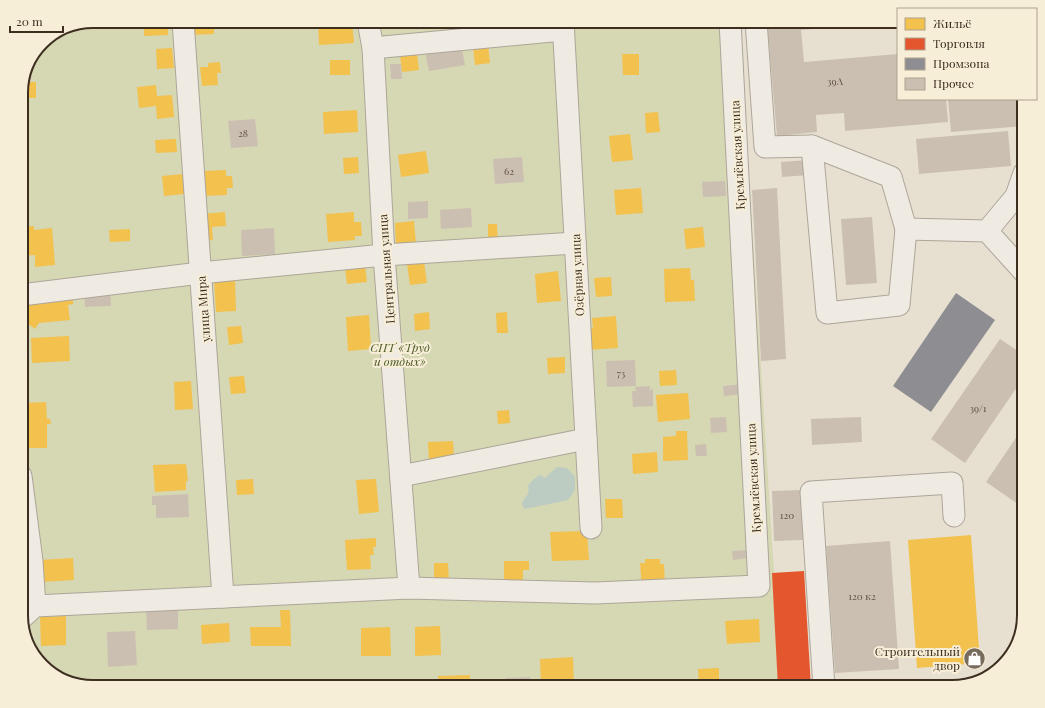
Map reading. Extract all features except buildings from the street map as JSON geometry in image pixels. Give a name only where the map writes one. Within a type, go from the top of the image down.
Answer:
[{"type":"street","name":"улица Мира","points":[[183,28],[223,597]]},
{"type":"street","name":"Центральная улица","points":[[369,28],[373,48],[384,255],[409,588]]},
{"type":"street","points":[[373,48],[546,28]]},
{"type":"street","name":"Озёрная улица","points":[[563,28],[591,528]]},
{"type":"street","name":"Кремлёвская улица","points":[[409,588],[595,594],[759,586],[730,28]]},
{"type":"street","points":[[756,28],[765,147],[812,146],[891,177],[906,229],[899,305],[827,313],[812,146]]},
{"type":"street","points":[[987,231],[1017,193]]},
{"type":"street","points":[[906,229],[987,231],[1017,264]]},
{"type":"street","points":[[28,294],[200,273],[384,255],[575,243]]},
{"type":"street","points":[[401,476],[586,439]]},
{"type":"street","points":[[824,680],[811,492],[952,483],[954,516]]},
{"type":"street","points":[[28,530],[32,561],[28,611],[223,597],[409,588]]},
{"type":"green space","name":"СНТ «Труд и отдых»","points":[[93,28],[739,28],[776,603],[779,680],[93,680],[72,677],[57,669],[41,654],[30,632],[28,619],[28,89],[30,76],[39,57],[47,47],[68,33],[80,29]]},
{"type":"shaded area","points":[[557,467],[567,468],[575,477],[575,490],[568,500],[525,509],[522,502],[528,492],[528,485],[540,475],[545,478]]},
{"type":"place","name":"Строительный двор","points":[[975,658]]}]
